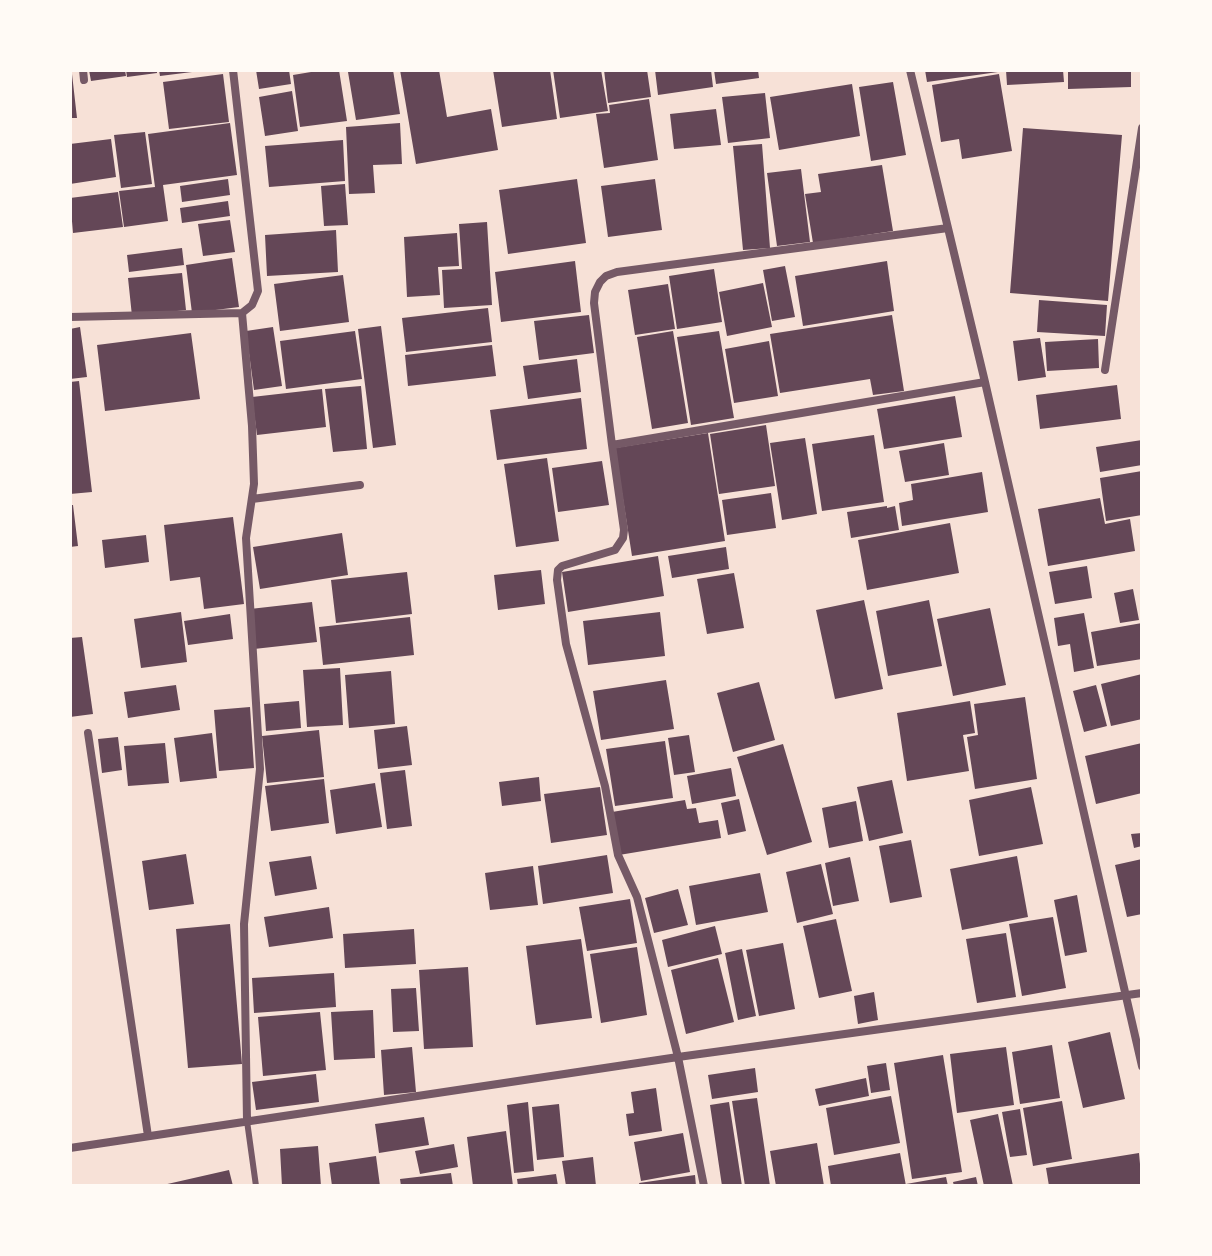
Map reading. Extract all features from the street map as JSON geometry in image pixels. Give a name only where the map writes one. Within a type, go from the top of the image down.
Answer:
[{"type":"street","points":[[70,317],[242,313],[252,305],[258,291],[233,70]]},
{"type":"street","points":[[910,70],[1142,1066]]},
{"type":"street","points":[[1105,370],[1142,128]]},
{"type":"street","points":[[704,1186],[678,1057],[637,897],[618,855],[605,786],[566,644],[557,580],[558,570],[562,566],[615,550],[623,538],[595,292],[606,276],[617,272],[948,228]]},
{"type":"street","points":[[242,313],[252,426],[254,484],[246,538],[260,769],[244,924],[247,1121]]},
{"type":"street","points":[[612,445],[985,382]]},
{"type":"street","points":[[252,499],[360,485]]},
{"type":"street","points":[[88,733],[148,1136]]},
{"type":"street","points":[[70,1148],[678,1057],[1142,993]]},
{"type":"lane","points":[[247,1121],[256,1186]]},
{"type":"building","points":[[89,70],[125,70],[126,76],[91,81]]},
{"type":"building","points":[[126,70],[157,70],[157,73],[127,77]]},
{"type":"building","points":[[159,70],[192,70],[192,72],[160,76]]},
{"type":"building","points":[[256,70],[289,70],[291,84],[259,89]]},
{"type":"building","points":[[339,70],[347,121],[300,127],[293,75]]},
{"type":"building","points":[[393,70],[400,114],[356,120],[348,72]]},
{"type":"building","points":[[400,70],[439,70],[447,117],[491,109],[498,150],[416,164]]},
{"type":"building","points":[[493,70],[550,70],[557,119],[502,127]]},
{"type":"building","points":[[553,70],[601,70],[608,111],[560,118]]},
{"type":"building","points":[[604,70],[647,70],[651,97],[608,103]]},
{"type":"building","points":[[655,70],[711,70],[713,87],[658,95]]},
{"type":"building","points":[[714,70],[758,70],[759,78],[716,84]]},
{"type":"building","points":[[925,70],[998,70],[998,72],[927,82]]},
{"type":"building","points":[[1006,70],[1063,70],[1064,82],[1007,85]]},
{"type":"building","points":[[1068,70],[1131,70],[1131,87],[1068,89]]},
{"type":"building","points":[[72,74],[77,118],[70,118]]},
{"type":"building","points":[[223,74],[229,122],[169,129],[163,82]]},
{"type":"building","points":[[999,74],[1012,151],[962,159],[959,139],[941,142],[932,85]]},
{"type":"building","points":[[893,82],[906,155],[871,161],[859,87]]},
{"type":"building","points":[[852,84],[860,136],[779,150],[770,97]]},
{"type":"building","points":[[292,91],[298,131],[265,136],[259,97]]},
{"type":"building","points":[[765,93],[770,138],[728,143],[722,97]]},
{"type":"building","points":[[649,99],[658,160],[604,168],[596,114],[610,113],[609,105]]},
{"type":"building","points":[[716,109],[721,145],[674,149],[670,114]]},
{"type":"building","points":[[230,123],[237,175],[163,185],[168,221],[124,227],[119,191],[155,187],[148,134]]},
{"type":"building","points":[[400,123],[402,164],[373,165],[375,193],[349,194],[346,127]]},
{"type":"building","points":[[1023,128],[1122,135],[1108,301],[1010,293]]},
{"type":"building","points":[[145,132],[152,184],[121,188],[114,135]]},
{"type":"building","points":[[111,139],[116,177],[70,184],[70,144]]},
{"type":"building","points":[[343,140],[345,181],[269,187],[265,146]]},
{"type":"building","points":[[762,144],[770,248],[743,250],[733,146]]},
{"type":"building","points":[[882,165],[893,231],[813,243],[805,194],[821,192],[818,174]]},
{"type":"building","points":[[801,169],[810,242],[777,246],[767,173]]},
{"type":"building","points":[[228,179],[230,195],[182,202],[180,186]]},
{"type":"building","points":[[577,179],[586,243],[508,254],[499,190]]},
{"type":"building","points":[[655,179],[662,230],[608,237],[601,186]]},
{"type":"building","points":[[345,184],[348,225],[324,226],[321,186]]},
{"type":"building","points":[[118,192],[123,227],[73,233],[70,198]]},
{"type":"building","points":[[228,201],[230,216],[182,223],[180,208]]},
{"type":"building","points":[[230,220],[235,252],[203,256],[198,224]]},
{"type":"building","points":[[487,222],[492,305],[444,308],[442,270],[462,269],[459,224]]},
{"type":"building","points":[[336,230],[338,272],[267,276],[265,235]]},
{"type":"building","points":[[457,233],[459,266],[438,267],[440,295],[407,297],[404,237]]},
{"type":"building","points":[[182,248],[184,265],[129,272],[127,255]]},
{"type":"building","points":[[232,258],[239,307],[192,313],[186,265]]},
{"type":"building","points":[[575,261],[581,312],[501,322],[495,272]]},
{"type":"building","points":[[887,261],[894,311],[803,326],[795,276]]},
{"type":"building","points":[[785,266],[795,317],[772,321],[763,270]]},
{"type":"building","points":[[714,269],[722,322],[677,329],[669,276]]},
{"type":"building","points":[[182,273],[186,310],[132,316],[128,278]]},
{"type":"building","points":[[343,275],[349,322],[280,331],[274,284]]},
{"type":"building","points":[[763,283],[772,327],[727,336],[719,292]]},
{"type":"building","points":[[668,284],[675,329],[635,335],[628,290]]},
{"type":"building","points":[[1039,300],[1107,305],[1105,336],[1037,332]]},
{"type":"building","points":[[488,308],[492,342],[406,352],[402,318]]},
{"type":"building","points":[[589,315],[594,353],[539,360],[534,321]]},
{"type":"building","points":[[892,315],[904,391],[873,395],[870,379],[780,393],[770,334]]},
{"type":"building","points":[[381,326],[396,445],[373,448],[358,329]]},
{"type":"building","points":[[80,327],[87,377],[70,379],[70,329]]},
{"type":"building","points":[[273,327],[282,386],[254,390],[246,331]]},
{"type":"building","points":[[355,331],[362,379],[286,389],[280,341]]},
{"type":"building","points":[[673,331],[688,423],[652,429],[637,337]]},
{"type":"building","points":[[719,331],[734,418],[691,425],[677,337]]},
{"type":"building","points":[[191,333],[200,399],[105,411],[97,345]]},
{"type":"building","points":[[1040,338],[1046,377],[1018,381],[1013,341]]},
{"type":"building","points":[[1098,339],[1099,368],[1047,371],[1045,342]]},
{"type":"building","points":[[769,341],[778,396],[734,403],[725,349]]},
{"type":"building","points":[[492,345],[496,376],[408,386],[405,355]]},
{"type":"building","points":[[577,359],[581,392],[528,399],[523,366]]},
{"type":"building","points":[[79,381],[92,492],[70,494],[70,382]]},
{"type":"building","points":[[1117,385],[1121,419],[1040,429],[1036,395]]},
{"type":"building","points":[[361,386],[367,449],[333,452],[325,389]]},
{"type":"building","points":[[322,389],[326,427],[257,435],[252,397]]},
{"type":"building","points":[[955,396],[962,437],[884,449],[877,409]]},
{"type":"building","points":[[581,398],[587,449],[497,460],[490,410]]},
{"type":"building","points":[[766,425],[775,486],[719,494],[710,434]]},
{"type":"building","points":[[708,433],[725,541],[632,556],[615,448]]},
{"type":"building","points":[[874,435],[884,502],[822,511],[812,444]]},
{"type":"building","points":[[805,438],[817,514],[782,520],[770,443]]},
{"type":"building","points":[[1142,440],[1142,465],[1100,472],[1096,447]]},
{"type":"building","points":[[944,443],[949,475],[905,482],[899,451]]},
{"type":"building","points":[[547,458],[559,541],[516,547],[504,464]]},
{"type":"building","points":[[602,461],[609,505],[558,512],[552,468]]},
{"type":"building","points":[[1142,471],[1142,515],[1106,521],[1100,478]]},
{"type":"building","points":[[982,472],[988,512],[902,526],[899,503],[913,500],[911,484]]},
{"type":"building","points":[[771,493],[776,528],[727,535],[722,500]]},
{"type":"building","points":[[1100,498],[1105,524],[1130,519],[1135,551],[1048,566],[1038,509]]},
{"type":"building","points":[[70,505],[73,505],[78,546],[70,547]]},
{"type":"building","points":[[895,506],[899,530],[851,538],[847,512]]},
{"type":"building","points":[[233,517],[244,604],[204,609],[200,577],[170,581],[164,525]]},
{"type":"building","points":[[950,523],[959,573],[867,590],[858,540]]},
{"type":"building","points":[[342,533],[348,575],[260,589],[253,547]]},
{"type":"building","points":[[146,535],[149,562],[105,568],[102,540]]},
{"type":"building","points":[[726,547],[729,569],[672,578],[668,556]]},
{"type":"building","points":[[658,556],[664,596],[568,612],[562,572]]},
{"type":"building","points":[[1087,566],[1092,598],[1055,604],[1049,572]]},
{"type":"building","points":[[541,570],[545,604],[498,610],[494,575]]},
{"type":"building","points":[[407,572],[412,614],[336,623],[331,580]]},
{"type":"building","points":[[734,573],[744,628],[707,634],[697,579]]},
{"type":"building","points":[[1133,589],[1139,620],[1120,623],[1114,593]]},
{"type":"building","points":[[864,600],[883,689],[835,699],[816,610]]},
{"type":"building","points":[[929,600],[942,666],[888,676],[876,611]]},
{"type":"building","points":[[312,602],[317,642],[254,649],[250,609]]},
{"type":"building","points":[[990,608],[1006,685],[953,696],[937,619]]},
{"type":"building","points":[[181,612],[187,662],[141,668],[134,619]]},
{"type":"building","points":[[660,612],[665,656],[588,665],[583,621]]},
{"type":"building","points":[[1084,613],[1094,668],[1074,672],[1070,644],[1058,646],[1054,618]]},
{"type":"building","points":[[230,614],[233,639],[188,645],[184,621]]},
{"type":"building","points":[[410,617],[414,655],[323,665],[319,627]]},
{"type":"building","points":[[1142,623],[1142,659],[1097,666],[1091,632]]},
{"type":"building","points":[[82,637],[93,714],[70,717],[70,638]]},
{"type":"building","points":[[340,668],[343,725],[307,727],[303,670]]},
{"type":"building","points":[[391,671],[395,724],[349,728],[345,675]]},
{"type":"building","points":[[1142,674],[1142,719],[1111,726],[1101,684]]},
{"type":"building","points":[[666,680],[674,729],[601,740],[593,691]]},
{"type":"building","points":[[759,682],[775,740],[733,752],[717,693]]},
{"type":"building","points":[[176,685],[180,710],[128,718],[124,692]]},
{"type":"building","points":[[1096,685],[1107,726],[1084,732],[1073,691]]},
{"type":"building","points":[[1025,697],[1037,779],[975,789],[967,737],[978,735],[974,704]]},
{"type":"building","points":[[299,701],[301,728],[266,731],[264,704]]},
{"type":"building","points":[[970,701],[975,733],[963,735],[969,771],[907,781],[897,713]]},
{"type":"building","points":[[250,707],[254,768],[219,771],[214,710]]},
{"type":"building","points":[[407,726],[412,765],[378,769],[374,730]]},
{"type":"building","points":[[319,730],[324,777],[267,783],[262,736]]},
{"type":"building","points":[[212,733],[217,778],[180,782],[174,738]]},
{"type":"building","points":[[689,735],[695,772],[674,775],[668,738]]},
{"type":"building","points":[[118,737],[122,770],[102,773],[98,739]]},
{"type":"building","points":[[665,741],[673,798],[615,806],[606,749]]},
{"type":"building","points":[[165,743],[169,783],[128,786],[124,746]]},
{"type":"building","points":[[1142,743],[1142,793],[1096,804],[1085,756]]},
{"type":"building","points":[[783,744],[812,842],[767,855],[737,757]]},
{"type":"building","points":[[731,768],[736,796],[692,804],[687,776]]},
{"type":"building","points":[[405,770],[412,826],[387,829],[380,773]]},
{"type":"building","points":[[539,777],[541,801],[502,806],[499,782]]},
{"type":"building","points":[[324,779],[329,823],[271,831],[265,786]]},
{"type":"building","points":[[892,780],[903,833],[869,841],[857,787]]},
{"type":"building","points":[[375,783],[382,827],[336,834],[330,790]]},
{"type":"building","points":[[600,787],[607,835],[551,843],[544,794]]},
{"type":"building","points":[[1031,787],[1043,844],[979,856],[969,800]]},
{"type":"building","points":[[739,799],[746,831],[728,835],[721,803]]},
{"type":"building","points":[[685,800],[687,809],[696,808],[699,823],[718,820],[721,838],[619,855],[612,812]]},
{"type":"building","points":[[856,801],[863,841],[829,848],[822,808]]},
{"type":"building","points":[[1142,833],[1142,846],[1134,848],[1131,834]]},
{"type":"building","points":[[911,840],[922,897],[890,903],[879,846]]},
{"type":"building","points":[[186,854],[194,904],[149,910],[142,861]]},
{"type":"building","points":[[607,855],[613,893],[543,904],[538,866]]},
{"type":"building","points":[[311,856],[317,889],[275,896],[269,862]]},
{"type":"building","points":[[1017,856],[1028,917],[962,930],[950,869]]},
{"type":"building","points":[[850,857],[859,901],[833,906],[825,863]]},
{"type":"building","points":[[1142,859],[1142,914],[1127,917],[1115,865]]},
{"type":"building","points":[[821,864],[833,914],[797,923],[786,872]]},
{"type":"building","points":[[533,866],[538,905],[490,910],[485,873]]},
{"type":"building","points":[[760,873],[768,912],[696,925],[689,886]]},
{"type":"building","points":[[678,889],[688,925],[654,933],[645,898]]},
{"type":"building","points":[[1077,895],[1087,952],[1065,956],[1054,900]]},
{"type":"building","points":[[630,899],[637,943],[587,951],[579,907]]},
{"type":"building","points":[[329,907],[333,938],[269,947],[264,917]]},
{"type":"building","points":[[1053,917],[1066,988],[1022,996],[1009,924]]},
{"type":"building","points":[[836,919],[852,991],[819,998],[803,926]]},
{"type":"building","points":[[230,924],[242,1064],[188,1068],[176,929]]},
{"type":"building","points":[[715,926],[722,954],[668,967],[662,940]]},
{"type":"building","points":[[414,929],[416,964],[345,968],[343,934]]},
{"type":"building","points":[[1006,933],[1016,997],[977,1003],[966,939]]},
{"type":"building","points":[[581,939],[592,1018],[536,1025],[526,946]]},
{"type":"building","points":[[783,943],[795,1009],[759,1016],[746,950]]},
{"type":"building","points":[[637,947],[647,1015],[601,1023],[590,954]]},
{"type":"building","points":[[742,949],[756,1016],[738,1020],[725,953]]},
{"type":"building","points":[[718,958],[734,1022],[686,1034],[671,970]]},
{"type":"building","points":[[468,967],[473,1047],[424,1049],[419,970]]},
{"type":"building","points":[[334,973],[336,1007],[254,1013],[252,978]]},
{"type":"building","points":[[416,988],[419,1031],[393,1032],[391,989]]},
{"type":"building","points":[[874,992],[878,1020],[858,1024],[854,996]]},
{"type":"building","points":[[373,1010],[375,1058],[334,1060],[331,1012]]},
{"type":"building","points":[[320,1012],[326,1070],[263,1076],[258,1017]]},
{"type":"building","points":[[1110,1032],[1125,1099],[1083,1108],[1068,1042]]},
{"type":"building","points":[[1052,1045],[1060,1098],[1020,1104],[1012,1052]]},
{"type":"building","points":[[412,1047],[416,1092],[384,1095],[381,1050]]},
{"type":"building","points":[[1006,1047],[1014,1105],[957,1113],[950,1054]]},
{"type":"building","points":[[943,1055],[962,1172],[912,1179],[894,1063]]},
{"type":"building","points":[[886,1063],[890,1090],[871,1093],[867,1066]]},
{"type":"building","points":[[755,1068],[758,1092],[712,1099],[708,1075]]},
{"type":"building","points":[[316,1074],[319,1102],[256,1110],[252,1082]]},
{"type":"building","points":[[866,1078],[869,1096],[819,1106],[815,1089]]},
{"type":"building","points":[[656,1088],[662,1131],[629,1136],[626,1114],[634,1113],[631,1092]]},
{"type":"building","points":[[891,1096],[900,1143],[834,1155],[826,1108]]},
{"type":"building","points":[[757,1098],[770,1186],[745,1186],[732,1101]]},
{"type":"building","points":[[1062,1101],[1072,1159],[1033,1166],[1023,1108]]},
{"type":"building","points":[[528,1102],[534,1171],[514,1173],[507,1105]]},
{"type":"building","points":[[729,1102],[742,1186],[722,1186],[710,1105]]},
{"type":"building","points":[[559,1104],[564,1157],[537,1160],[532,1107]]},
{"type":"building","points":[[1020,1109],[1027,1155],[1010,1157],[1002,1112]]},
{"type":"building","points":[[998,1114],[1013,1186],[984,1186],[970,1120]]},
{"type":"building","points":[[424,1117],[429,1145],[379,1153],[375,1124]]},
{"type":"building","points":[[506,1131],[513,1186],[473,1186],[467,1137]]},
{"type":"building","points":[[683,1133],[690,1172],[641,1181],[634,1142]]},
{"type":"building","points":[[817,1143],[824,1186],[776,1186],[770,1151]]},
{"type":"building","points":[[454,1144],[458,1167],[420,1174],[415,1151]]},
{"type":"building","points":[[318,1146],[321,1186],[282,1186],[280,1149]]},
{"type":"building","points":[[900,1153],[906,1186],[831,1186],[828,1166]]},
{"type":"building","points":[[1139,1153],[1142,1186],[1049,1186],[1046,1168]]},
{"type":"building","points":[[376,1156],[380,1186],[332,1186],[329,1163]]},
{"type":"building","points":[[593,1157],[596,1186],[566,1186],[562,1161]]},
{"type":"building","points":[[229,1170],[233,1186],[163,1186],[163,1185]]},
{"type":"building","points":[[451,1173],[453,1186],[401,1186],[400,1179]]},
{"type":"building","points":[[556,1174],[558,1186],[518,1186],[517,1179]]},
{"type":"building","points":[[695,1175],[696,1186],[640,1186],[639,1183]]},
{"type":"building","points":[[946,1177],[948,1186],[906,1186],[906,1184]]},
{"type":"building","points":[[976,1177],[978,1186],[954,1186],[953,1182]]}]
